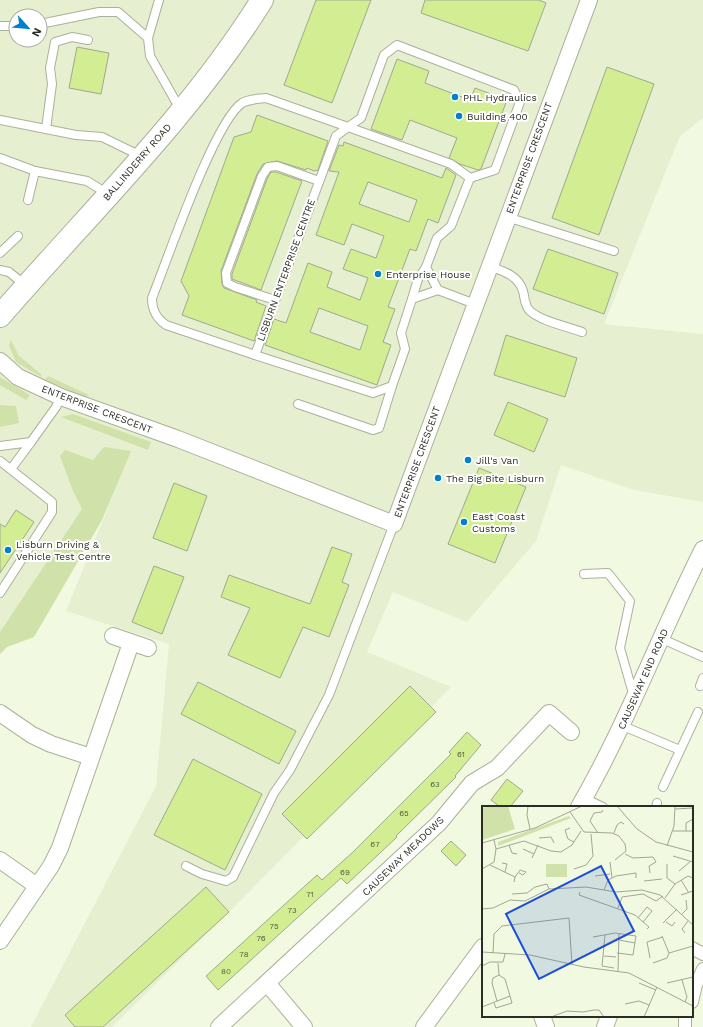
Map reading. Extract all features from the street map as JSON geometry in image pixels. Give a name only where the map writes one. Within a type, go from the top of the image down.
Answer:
[{"type":"main road","name":"BALLINDERRY ROAD","points":[[0,316],[181,112],[230,48],[262,0]]},
{"type":"street","name":"ENTERPRISE CRESCENT","points":[[0,361],[18,376],[61,397],[178,439],[394,524],[589,0]]},
{"type":"street","name":"CAUSEWAY END ROAD","points":[[582,803],[623,726],[660,638],[703,549]]},
{"type":"street","points":[[113,636],[148,648]]},
{"type":"street","points":[[0,941],[51,866],[60,848],[131,643]]},
{"type":"street","points":[[0,713],[32,735],[51,744],[91,757]]},
{"type":"street","name":"CAUSEWAY MEADOWS","points":[[222,1026],[439,823],[472,783],[497,768],[549,713],[571,732]]},
{"type":"street","points":[[0,860],[37,886]]},
{"type":"street","points":[[424,1027],[482,948]]},
{"type":"street","points":[[693,949],[703,954]]},
{"type":"street","points":[[693,998],[696,985],[703,969]]},
{"type":"street","points":[[267,983],[304,1027]]},
{"type":"street","points":[[542,1017],[546,1027]]},
{"type":"street","points":[[605,1027],[609,1017]]},
{"type":"street","points":[[685,1027],[686,1017]]},
{"type":"lane","points":[[159,0],[148,38],[150,56],[181,112]]},
{"type":"lane","points":[[48,22],[99,12],[118,12],[148,38]]},
{"type":"lane","points":[[46,129],[52,84],[50,68],[55,42],[72,37],[88,40]]},
{"type":"lane","name":"LISBURN ENTERPRISE CENTRE","points":[[392,386],[374,393],[255,354],[336,136],[361,118],[384,55],[397,46],[514,90],[520,102],[495,170],[470,178]]},
{"type":"lane","points":[[255,354],[166,325],[160,322],[152,308],[152,298],[205,164],[230,117],[242,103],[251,99],[266,98],[451,164],[470,178],[451,226],[437,238],[426,267],[418,279],[401,333],[405,349],[392,386],[380,428],[373,430],[298,404]]},
{"type":"lane","points":[[0,120],[76,136],[102,137],[142,156]]},
{"type":"lane","points":[[0,158],[35,171],[87,181],[109,194]]},
{"type":"lane","points":[[275,300],[227,283],[226,273],[262,176],[268,167],[277,166],[319,181]]},
{"type":"lane","points":[[28,200],[35,171]]},
{"type":"lane","points":[[507,217],[614,251]]},
{"type":"lane","points":[[0,253],[18,236]]},
{"type":"lane","points":[[489,266],[514,277],[523,291],[525,302],[529,310],[539,317],[582,332]]},
{"type":"lane","points":[[426,267],[438,290]]},
{"type":"lane","points":[[0,270],[9,272],[26,285]]},
{"type":"lane","points":[[412,299],[438,290],[475,304]]},
{"type":"lane","points":[[11,469],[32,442],[56,407],[61,397]]},
{"type":"lane","points":[[0,446],[32,442]]},
{"type":"lane","points":[[0,461],[52,502],[52,512],[0,593]]},
{"type":"lane","points":[[186,866],[202,874],[226,881],[233,877],[274,793],[290,770],[329,695],[394,524]]},
{"type":"lane","points":[[584,574],[608,573],[630,600],[620,648],[634,699]]},
{"type":"lane","points":[[660,638],[703,657]]},
{"type":"lane","points":[[663,787],[698,712]]},
{"type":"lane","points":[[623,726],[680,750]]},
{"type":"lane","points":[[582,803],[598,806]]},
{"type":"shaded area","points":[[0,0],[703,0],[703,118],[680,136],[604,324],[703,334],[703,502],[634,490],[561,465],[536,541],[467,622],[393,592],[367,652],[451,687],[229,912],[112,1027],[31,1027],[156,786],[169,644],[66,611],[113,495],[96,488],[0,632]]},
{"type":"green space","points":[[11,340],[19,356],[41,374],[41,377],[16,362],[9,345]]},
{"type":"green space","points":[[48,376],[89,395],[85,397],[45,380]]},
{"type":"green space","points":[[0,377],[30,395],[26,400],[0,385]]},
{"type":"green space","points":[[0,405],[16,406],[19,423],[0,427]]},
{"type":"green space","points":[[73,414],[151,442],[148,450],[61,417]]},
{"type":"green space","points":[[104,447],[131,451],[102,520],[34,637],[7,647],[0,654],[0,632],[82,509],[73,491],[60,456],[65,450],[93,460]]},
{"type":"building","points":[[316,0],[371,0],[332,103],[284,85]]},
{"type":"building","points":[[425,0],[539,0],[546,3],[528,51],[421,13]]},
{"type":"building","points":[[77,47],[109,53],[101,94],[69,88]]},
{"type":"building","name":"Building 400","points":[[397,59],[429,71],[425,83],[470,100],[475,88],[507,100],[481,169],[478,170],[460,164],[449,158],[457,138],[410,120],[402,140],[371,129]]},
{"type":"building","points":[[607,67],[654,84],[599,235],[552,218]]},
{"type":"building","points":[[257,115],[328,141],[318,170],[314,171],[307,168],[306,170],[277,161],[263,164],[257,174],[221,271],[222,284],[224,288],[257,300],[256,302],[266,306],[254,341],[182,315],[189,296],[181,281],[234,137],[251,132]]},
{"type":"building","points":[[344,142],[442,178],[446,168],[456,175],[438,223],[428,219],[416,251],[410,249],[388,307],[395,309],[383,342],[391,345],[377,385],[265,345],[274,319],[286,323],[308,263],[332,272],[327,287],[360,300],[368,278],[343,269],[351,249],[376,258],[384,236],[352,224],[344,245],[316,235],[339,172],[329,171],[339,145],[343,146]],"holes":[[[368,182],[417,200],[409,222],[359,204]],[[319,308],[368,326],[360,350],[310,332]]]},
{"type":"building","points":[[271,172],[276,172],[302,181],[261,290],[232,279],[232,274],[267,179]]},
{"type":"building","points":[[548,249],[618,273],[604,314],[533,289]]},
{"type":"building","points":[[506,335],[577,358],[565,397],[494,375]]},
{"type":"building","points":[[508,402],[548,419],[534,452],[494,435]]},
{"type":"building","points":[[479,468],[526,487],[495,563],[448,544]]},
{"type":"building","points":[[174,483],[207,496],[187,551],[153,538]]},
{"type":"building","name":"Lisburn Driving & Vehicle Test Centre","points":[[16,510],[34,522],[0,573],[0,524],[5,527]]},
{"type":"building","points":[[332,547],[352,554],[342,582],[349,585],[329,637],[303,627],[280,678],[228,655],[250,608],[221,597],[229,575],[310,604]]},
{"type":"building","points":[[154,566],[184,577],[162,634],[132,622]]},
{"type":"building","points":[[198,682],[296,731],[279,764],[181,714]]},
{"type":"building","points":[[410,686],[436,712],[307,839],[282,814]]},
{"type":"building","points":[[467,732],[481,745],[455,776],[456,777],[396,836],[397,837],[347,884],[341,878],[218,990],[206,976],[317,875],[322,880],[353,852],[451,754],[449,752]]},
{"type":"building","points":[[193,759],[262,794],[225,870],[154,835]]},
{"type":"building","points":[[507,779],[523,791],[511,806],[499,806],[491,800]]},
{"type":"building","points":[[451,841],[466,855],[456,866],[441,851]]},
{"type":"building","points":[[206,887],[229,912],[103,1027],[75,1027],[65,1015]]},
{"type":"place","name":"PHL Hydraulics","points":[[455,97]]},
{"type":"place","name":"Building 400","points":[[459,116]]},
{"type":"place","name":"Enterprise House","points":[[378,274]]},
{"type":"place","name":"Jill's Van","points":[[468,460]]},
{"type":"place","name":"The Big Bite Lisburn","points":[[438,478]]},
{"type":"place","name":"East Coast Customs","points":[[464,522]]},
{"type":"place","name":"Lisburn Driving & Vehicle Test Centre","points":[[8,550]]}]
